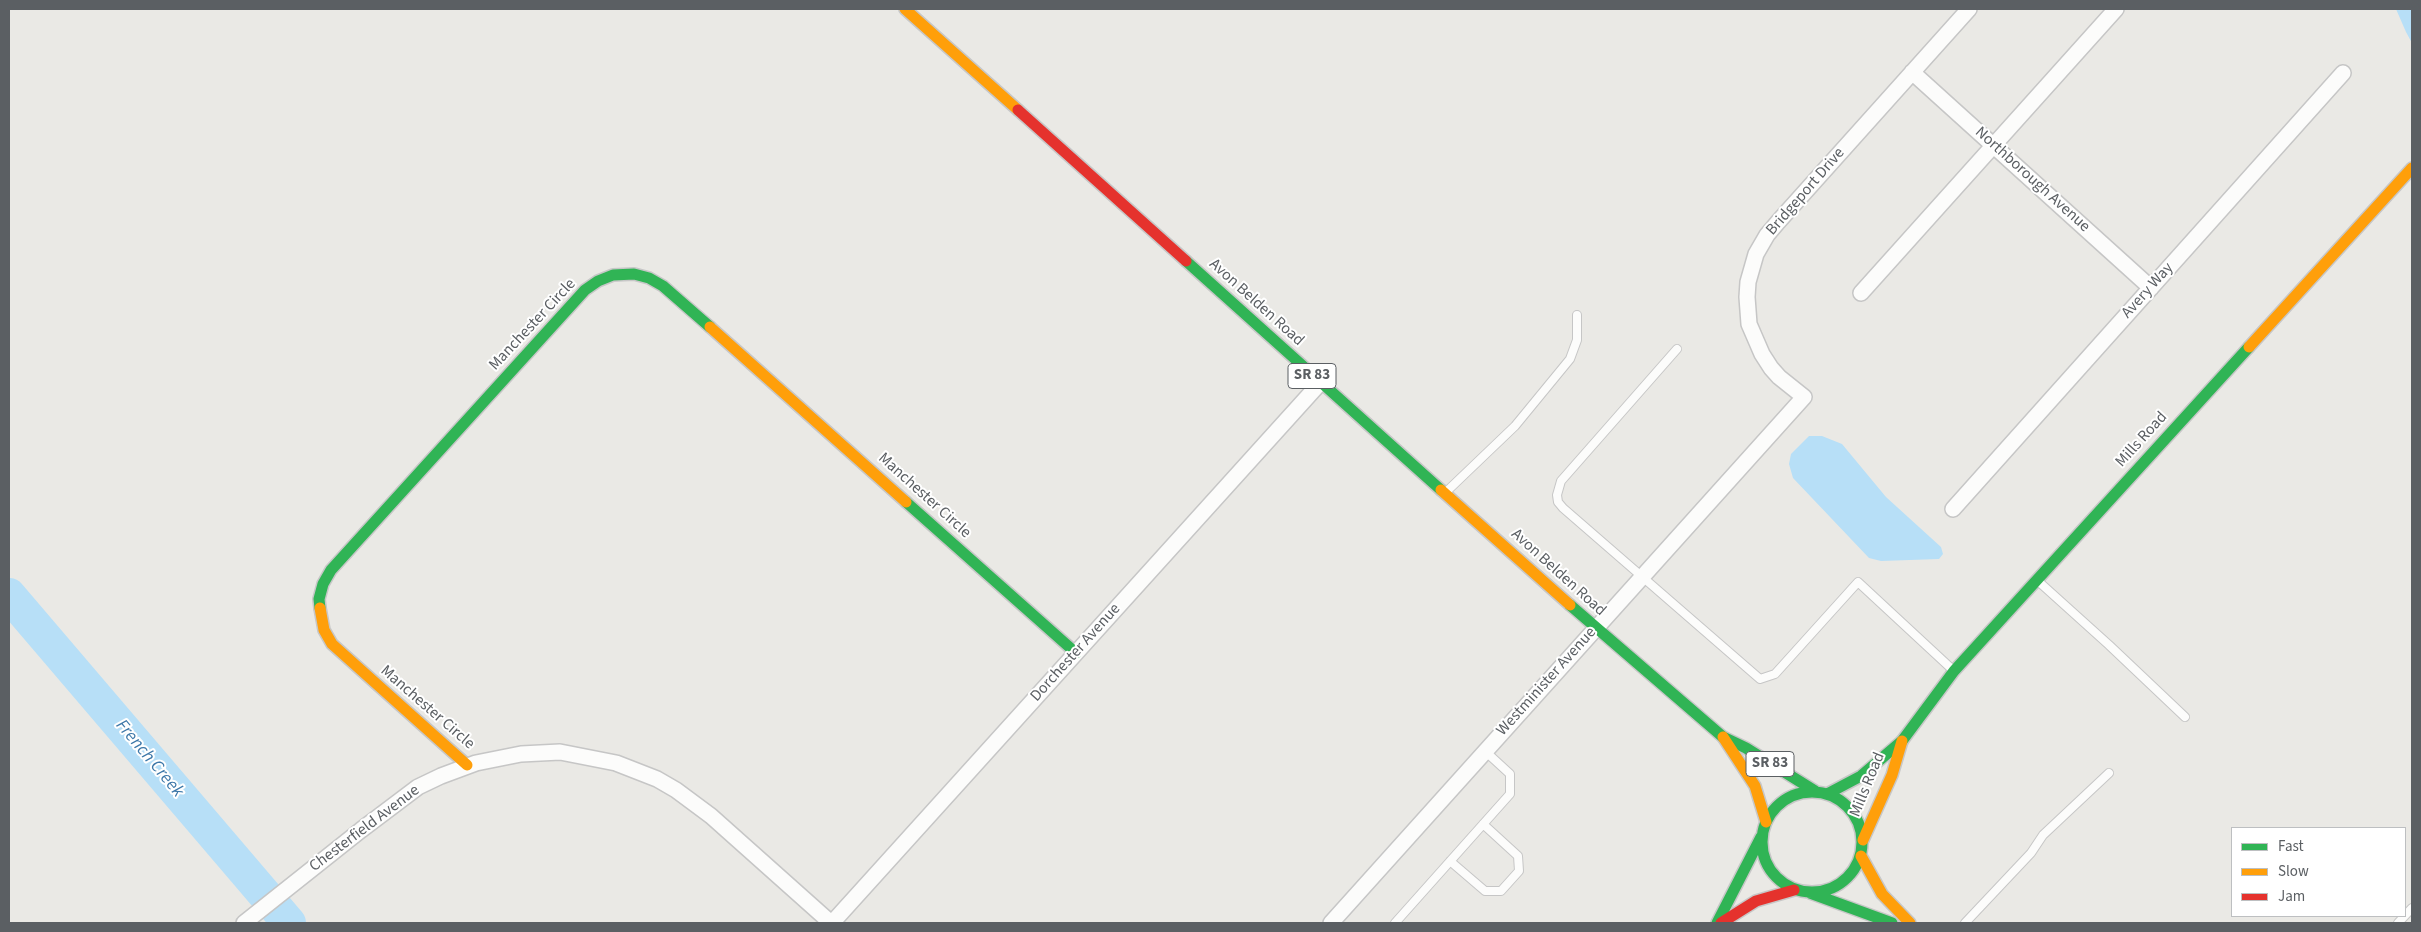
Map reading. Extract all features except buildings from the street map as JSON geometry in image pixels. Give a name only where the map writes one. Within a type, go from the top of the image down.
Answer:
[{"type":"street","name":"Avon Belden Road","points":[[905,9],[1596,629],[1723,737],[1746,748],[1815,791]]},
{"type":"street","name":"Bridgeport Drive","points":[[1804,396],[1778,377],[1762,354],[1754,338],[1749,324],[1747,297],[1751,268],[1767,235],[1969,9]]},
{"type":"street","points":[[1861,293],[2116,9]]},
{"type":"street","name":"Northborough Avenue","points":[[1912,72],[2151,288]]},
{"type":"street","name":"Avery Way","points":[[1953,509],[2343,73]]},
{"type":"street","name":"Mills Road","points":[[1827,794],[1861,776],[1902,741],[1954,671],[2412,168]]},
{"type":"street","name":"Manchester Circle","points":[[467,765],[332,644],[324,630],[320,615],[319,599],[323,584],[331,570],[585,290],[598,281],[613,275],[634,274],[649,278],[663,286],[1076,653]]},
{"type":"street","name":"Dorchester Avenue","points":[[832,923],[1320,383]]},
{"type":"street","name":"Westminister Avenue","points":[[1331,923],[1804,396]]},
{"type":"street","name":"Avon Belden Road","points":[[1723,737],[1737,761],[1748,772],[1755,786],[1766,822]]},
{"type":"street","name":"Mills Road","points":[[1863,840],[1892,775],[1902,741]]},
{"type":"street","name":"Chesterfield Avenue","points":[[248,920],[409,794],[430,781],[467,765],[521,754],[560,752],[594,758],[636,770],[676,790],[694,802],[832,923]]},
{"type":"street","points":[[1717,923],[1774,809],[1784,800],[1798,794],[1815,791],[1827,794],[1841,801],[1852,812],[1860,825],[1863,840],[1861,856],[1854,871],[1842,883],[1827,890],[1810,893]]},
{"type":"street","points":[[1761,838],[1763,854],[1769,869],[1780,882],[1794,890],[1810,893],[1892,923]]},
{"type":"street","points":[[1861,856],[1882,894],[1910,923]]},
{"type":"street","points":[[1721,923],[1756,901],[1794,890]]},
{"type":"lane","points":[[1445,494],[1515,426],[1570,359],[1577,340],[1577,314]]},
{"type":"lane","points":[[1677,349],[1561,480],[1557,495],[1558,502],[1563,508],[1760,679],[1775,674],[1858,582],[1954,671]]},
{"type":"lane","points":[[2037,580],[2109,645],[2185,718]]},
{"type":"lane","points":[[1395,923],[1510,794],[1510,774],[1486,751]]},
{"type":"lane","points":[[1965,923],[2031,853],[2043,835],[2109,773]]},
{"type":"lane","points":[[1450,861],[1485,891],[1501,891],[1519,871],[1518,856],[1483,824]]},
{"type":"water","points":[[2396,9],[2412,9],[2412,43],[2406,32]]},
{"type":"water","points":[[1809,436],[1822,436],[1842,444],[1886,497],[1941,547],[1943,554],[1939,559],[1881,561],[1869,558],[1793,478],[1789,464],[1791,454]]},
{"type":"waterway","name":"French Creek","points":[[9,595],[289,923]]},
{"type":"traffic: fast","points":[[1186,261],[1441,490]]},
{"type":"traffic: fast","points":[[320,608],[319,599],[323,584],[331,570],[585,290],[598,281],[613,275],[634,274],[649,278],[663,286],[710,327]]},
{"type":"traffic: fast","points":[[1827,794],[1861,776],[1902,741],[1954,671],[2249,347]]},
{"type":"traffic: fast","points":[[906,502],[1076,653]]},
{"type":"traffic: fast","points":[[1570,605],[1723,737],[1746,748],[1815,791]]},
{"type":"traffic: fast","points":[[1812,792],[1831,796],[1848,806],[1858,823],[1862,842],[1858,861],[1848,878],[1831,888],[1812,892],[1793,888],[1776,878],[1766,861],[1762,842],[1766,823],[1776,806],[1793,796],[1812,792]]},
{"type":"traffic: fast","points":[[1717,923],[1761,837]]},
{"type":"traffic: fast","points":[[1810,893],[1892,923]]},
{"type":"traffic: slow","points":[[905,9],[1018,110]]},
{"type":"traffic: slow","points":[[2249,347],[2412,168]]},
{"type":"traffic: slow","points":[[710,327],[906,502]]},
{"type":"traffic: slow","points":[[1441,490],[1570,605]]},
{"type":"traffic: slow","points":[[320,608],[324,630],[332,644],[467,765]]},
{"type":"traffic: slow","points":[[1723,737],[1755,786],[1766,822]]},
{"type":"traffic: slow","points":[[1863,840],[1892,775],[1902,741]]},
{"type":"traffic: slow","points":[[1861,856],[1882,894],[1910,923]]},
{"type":"traffic: jam","points":[[1018,110],[1186,261]]},
{"type":"traffic: jam","points":[[1721,923],[1756,901],[1794,890]]}]
